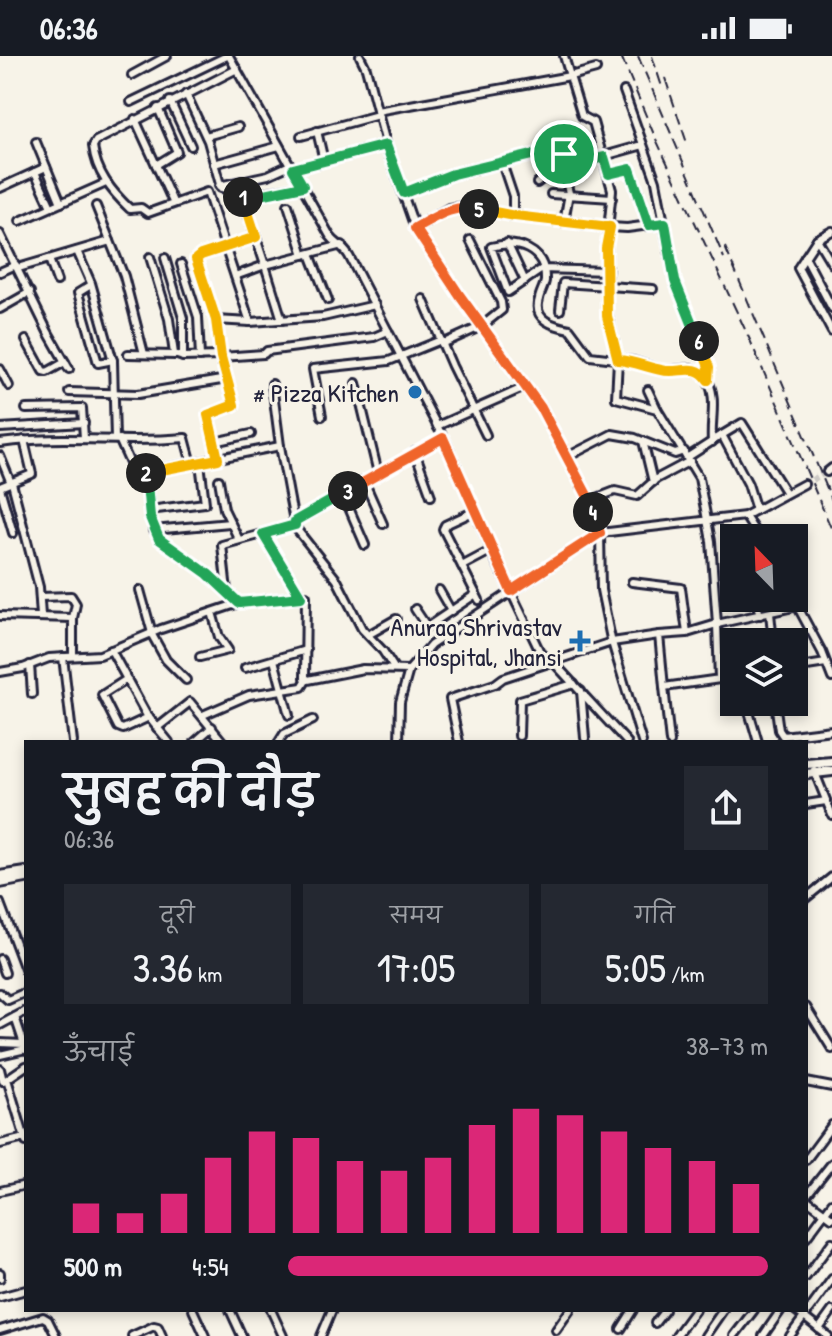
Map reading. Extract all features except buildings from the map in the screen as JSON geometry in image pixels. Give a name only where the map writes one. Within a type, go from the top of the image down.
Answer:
[{"type":"street","points":[[132,75],[167,56]]},
{"type":"street","points":[[131,102],[230,56],[330,236],[342,245],[375,305],[443,438],[541,654],[581,691],[625,740]]},
{"type":"street","points":[[360,56],[415,228],[541,408],[589,501],[600,533],[601,590],[612,642],[641,740]]},
{"type":"street","points":[[564,56],[582,116],[593,121],[609,174],[612,198],[606,248],[607,316],[618,360],[616,398],[657,409]]},
{"type":"street","points":[[237,69],[135,119],[94,143],[96,162],[106,183],[131,209],[141,208],[150,212],[207,192],[250,322]]},
{"type":"street","points":[[301,136],[377,113],[596,69]]},
{"type":"street","points":[[624,91],[656,181],[675,281],[707,361],[715,408],[712,442]]},
{"type":"street","points":[[186,94],[206,136],[219,186],[265,194],[303,186]]},
{"type":"street","points":[[170,101],[191,146]]},
{"type":"street","points":[[156,165],[177,152],[158,108]]},
{"type":"street","points":[[135,119],[173,202]]},
{"type":"street","points":[[206,136],[238,127]]},
{"type":"street","points":[[317,131],[324,161]]},
{"type":"street","points":[[36,142],[61,203]]},
{"type":"street","points":[[219,186],[386,145]]},
{"type":"street","points":[[537,183],[551,171],[643,145]]},
{"type":"street","points":[[214,164],[279,146]]},
{"type":"street","points":[[404,193],[453,174],[560,149],[564,154],[569,193],[564,222]]},
{"type":"street","points":[[502,163],[513,196],[513,216]]},
{"type":"street","points":[[0,188],[46,167]]},
{"type":"street","points":[[609,174],[630,169],[649,225]]},
{"type":"street","points":[[35,172],[51,207]]},
{"type":"street","points":[[20,221],[106,183]]},
{"type":"street","points":[[241,192],[282,320]]},
{"type":"street","points":[[551,194],[612,198]]},
{"type":"street","points":[[288,205],[328,300]]},
{"type":"street","points":[[96,206],[124,276],[144,354]]},
{"type":"street","points":[[415,228],[457,207],[610,227],[665,223]]},
{"type":"street","points":[[832,231],[817,239],[798,270],[832,332]]},
{"type":"street","points":[[0,234],[67,365],[43,371],[26,340]]},
{"type":"street","points":[[218,459],[208,415],[234,406],[221,356],[216,320],[196,259],[256,237]]},
{"type":"street","points":[[817,239],[832,264]]},
{"type":"street","points":[[322,416],[313,369],[389,361],[482,326],[500,313],[502,306],[470,240]]},
{"type":"street","points":[[0,272],[110,241]]},
{"type":"street","points":[[608,271],[542,269],[508,292],[491,247],[507,243],[528,249],[535,255],[542,269],[545,282],[537,304],[545,321],[570,329],[592,357],[664,371],[691,368],[708,380]]},
{"type":"street","points":[[507,243],[525,281]]},
{"type":"street","points":[[235,276],[342,245]]},
{"type":"street","points":[[77,251],[91,285],[113,360],[117,439],[135,472],[146,473],[280,446]]},
{"type":"street","points":[[150,257],[179,356]]},
{"type":"street","points":[[805,257],[832,308]]},
{"type":"street","points":[[165,258],[183,318],[179,356]]},
{"type":"street","points":[[49,259],[57,281]]},
{"type":"street","points":[[181,264],[198,317],[200,357]]},
{"type":"street","points":[[560,310],[562,283],[653,289]]},
{"type":"street","points":[[91,285],[78,293],[98,363],[113,360]]},
{"type":"street","points":[[0,309],[30,292]]},
{"type":"street","points":[[423,299],[486,435]]},
{"type":"street","points":[[216,320],[250,322],[323,317],[375,305]]},
{"type":"street","points":[[128,354],[200,357],[264,354],[267,351],[374,337],[388,331]]},
{"type":"street","points":[[0,369],[9,386]]},
{"type":"street","points":[[69,392],[138,394],[227,379]]},
{"type":"street","points":[[356,383],[378,473]]},
{"type":"street","points":[[272,384],[295,523],[337,580],[362,629],[394,668]]},
{"type":"street","points":[[437,426],[525,387]]},
{"type":"street","points":[[648,390],[699,478],[715,575],[719,679],[664,687]]},
{"type":"street","points":[[26,409],[80,408],[83,410],[84,438]]},
{"type":"street","points":[[0,428],[84,423]]},
{"type":"street","points":[[589,501],[615,491],[637,496],[687,456],[742,423],[786,493]]},
{"type":"street","points":[[214,442],[251,434]]},
{"type":"street","points":[[567,457],[612,434],[687,456]]},
{"type":"street","points":[[722,435],[748,484],[756,510]]},
{"type":"street","points":[[0,443],[84,438],[151,442],[185,438],[196,464],[205,503],[149,510]]},
{"type":"street","points":[[227,591],[222,546],[295,523],[443,438]]},
{"type":"street","points":[[13,533],[0,488],[32,474],[24,440]]},
{"type":"street","points":[[643,441],[653,482]]},
{"type":"street","points":[[415,452],[431,496]]},
{"type":"street","points":[[0,456],[11,483],[40,597],[41,616]]},
{"type":"street","points":[[146,473],[153,530],[163,542],[182,554],[239,603]]},
{"type":"street","points":[[219,480],[223,504],[239,540]]},
{"type":"street","points":[[364,481],[383,524]]},
{"type":"street","points":[[399,740],[400,702],[409,670],[431,645],[600,533],[745,516],[804,484]]},
{"type":"street","points":[[343,494],[365,545]]},
{"type":"street","points":[[415,609],[427,627],[477,597],[443,527],[475,511]]},
{"type":"street","points":[[745,516],[750,524]]},
{"type":"street","points":[[153,530],[230,523]]},
{"type":"street","points":[[263,534],[301,597]]},
{"type":"street","points":[[462,566],[492,550]]},
{"type":"street","points":[[632,582],[681,588],[687,633]]},
{"type":"street","points":[[140,590],[152,633],[166,660],[186,680]]},
{"type":"street","points":[[439,590],[451,611]]},
{"type":"street","points":[[40,597],[71,596],[76,604],[73,656]]},
{"type":"street","points":[[0,672],[49,658],[100,655],[239,603],[306,596],[307,679],[303,686],[249,695],[203,715]]},
{"type":"street","points":[[200,657],[228,650],[219,637],[212,612]]},
{"type":"street","points":[[459,740],[450,699],[612,642],[687,633],[774,612]]},
{"type":"street","points":[[801,612],[832,678]]},
{"type":"street","points":[[770,613],[772,628]]},
{"type":"street","points":[[0,616],[73,618]]},
{"type":"street","points":[[368,635],[396,619]]},
{"type":"street","points":[[659,635],[670,740]]},
{"type":"street","points":[[111,650],[149,717],[167,740]]},
{"type":"street","points":[[245,668],[306,650]]},
{"type":"street","points":[[63,657],[73,740]]},
{"type":"street","points":[[274,660],[289,715]]},
{"type":"street","points":[[808,666],[826,663]]},
{"type":"street","points":[[30,665],[32,694]]},
{"type":"street","points":[[307,679],[363,669],[409,670]]},
{"type":"street","points":[[127,679],[102,695],[118,727],[123,729],[149,717]]},
{"type":"street","points":[[519,736],[520,700],[574,684]]},
{"type":"street","points":[[581,691],[585,738]]},
{"type":"street","points":[[157,728],[188,703],[194,704],[222,740]]},
{"type":"street","points":[[750,716],[757,740]]},
{"type":"street","points":[[777,716],[783,736],[832,730]]},
{"type":"street","points":[[280,740],[284,734],[313,720]]},
{"type":"street","points":[[197,740],[212,727]]},
{"type":"street","points":[[809,769],[832,762]]},
{"type":"street","points":[[809,769],[832,771]]},
{"type":"street","points":[[809,769],[832,815]]},
{"type":"street","points":[[808,804],[826,801]]},
{"type":"street","points":[[0,876],[24,872]]},
{"type":"street","points":[[808,896],[832,877]]},
{"type":"street","points":[[0,883],[24,878]]},
{"type":"street","points":[[0,903],[24,967]]},
{"type":"street","points":[[0,959],[5,973]]},
{"type":"street","points":[[0,993],[8,1000],[24,993]]},
{"type":"street","points":[[808,1010],[832,1049]]},
{"type":"street","points":[[0,1025],[24,1012]]},
{"type":"street","points":[[15,1017],[24,1042]]},
{"type":"street","points":[[0,1043],[24,1047]]},
{"type":"street","points":[[0,1055],[24,1048]]},
{"type":"street","points":[[3,1081],[24,1067]]},
{"type":"street","points":[[0,1069],[24,1135]]},
{"type":"street","points":[[808,1082],[832,1087]]},
{"type":"street","points":[[808,1157],[832,1125]]},
{"type":"street","points":[[0,1144],[24,1140]]},
{"type":"street","points":[[808,1195],[832,1163]]},
{"type":"street","points":[[0,1191],[24,1185]]},
{"type":"street","points":[[808,1199],[832,1218]]},
{"type":"street","points":[[808,1235],[832,1203]]},
{"type":"street","points":[[808,1274],[832,1242]]},
{"type":"street","points":[[808,1310],[832,1279]]},
{"type":"street","points":[[0,1297],[24,1291]]},
{"type":"street","points":[[819,1329],[832,1311]]},
{"type":"street","points":[[194,1312],[205,1336]]},
{"type":"street","points":[[231,1312],[242,1336]]},
{"type":"street","points":[[272,1312],[283,1336]]},
{"type":"street","points":[[321,1336],[331,1312]]},
{"type":"street","points":[[556,1330],[569,1312]]},
{"type":"street","points":[[621,1329],[632,1312]]},
{"type":"street","points":[[655,1323],[663,1312]]},
{"type":"street","points":[[676,1336],[694,1312]]},
{"type":"street","points":[[705,1336],[722,1312]]},
{"type":"street","points":[[734,1336],[752,1312]]},
{"type":"street","points":[[763,1336],[780,1312]]},
{"type":"street","points":[[798,1312],[828,1336]]},
{"type":"street","points":[[790,1336],[806,1312]]},
{"type":"street","points":[[0,1330],[43,1317],[48,1320],[56,1336]]},
{"type":"street","points":[[132,1336],[157,1326],[162,1336]]},
{"type":"tunnel","points":[[804,484],[827,472]]},
{"type":"railway","points":[[621,56],[832,530]]},
{"type":"railway","points":[[638,56],[724,258]]},
{"type":"railway","points":[[652,56],[663,90]]},
{"type":"railway","points":[[665,78],[688,146]]},
{"type":"railway","points":[[725,247],[832,500]]},
{"type":"place","name":"# Pizza Kitchen","points":[[415,392]]},
{"type":"place","name":"Anurag Shrivastav Hospital, Jhansi","points":[[580,641]]},
{"type":"route","points":[[386,145],[404,193],[453,174],[557,149],[564,154],[564,167],[604,157],[609,174],[630,169],[649,225],[665,223],[675,281],[709,367],[708,380],[691,368],[664,371],[633,361],[618,360],[607,316],[606,248],[610,227],[515,216],[465,206],[449,208],[415,228],[541,408],[588,497],[600,533],[511,591],[443,438],[295,521],[295,525],[263,534],[301,597],[239,603],[208,574],[159,539],[150,517],[146,473],[218,459],[208,415],[234,406],[221,357],[216,320],[196,259],[256,237],[241,192],[265,194],[303,186],[293,169],[386,145]]}]
